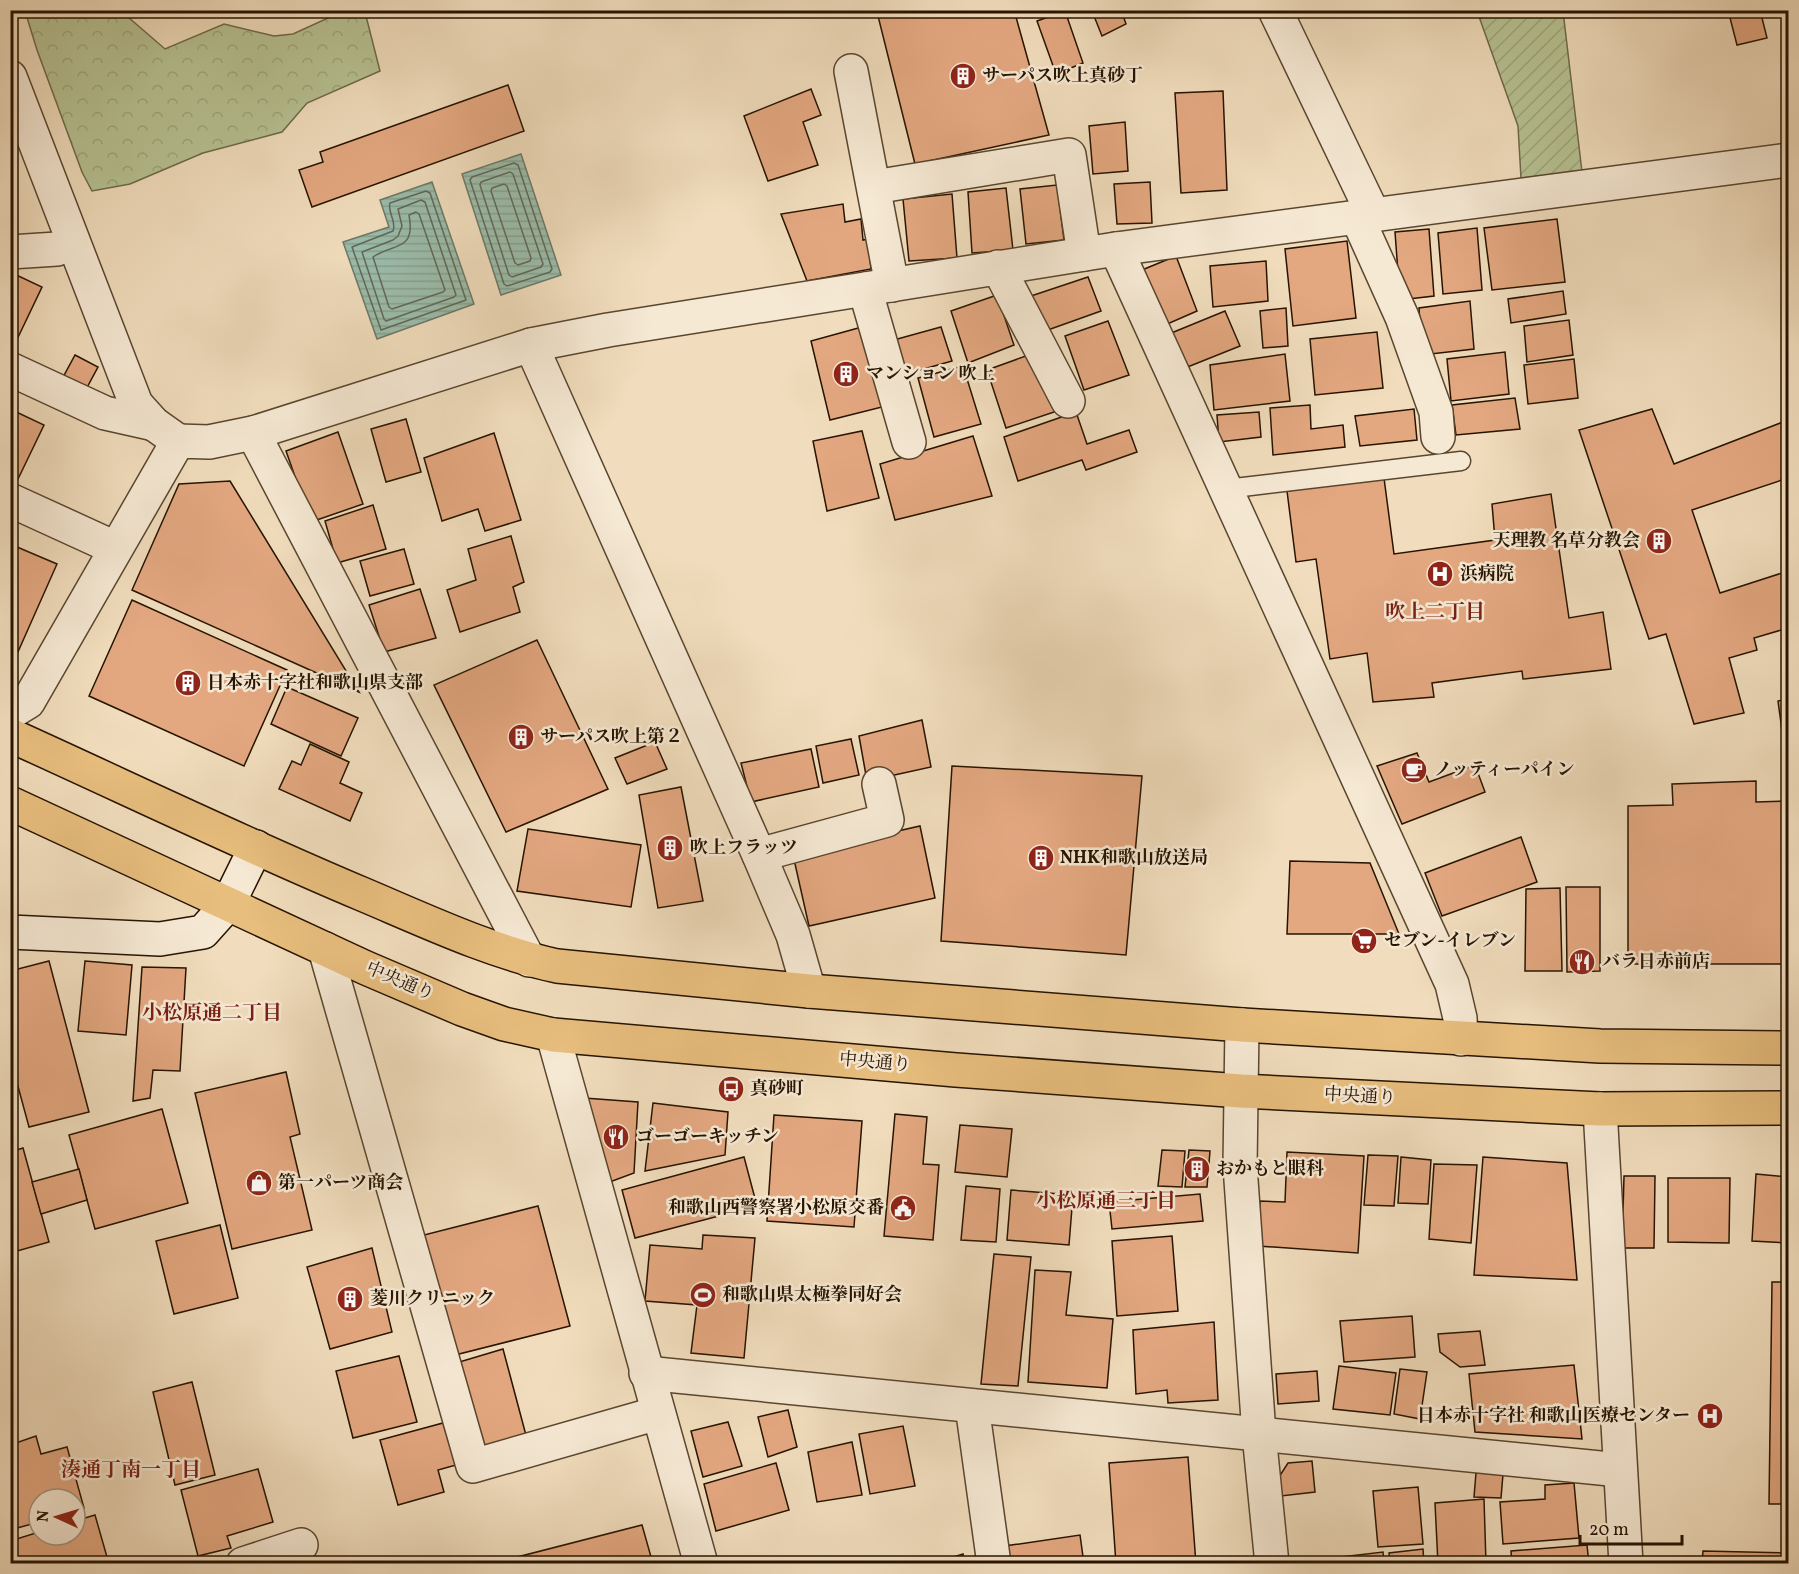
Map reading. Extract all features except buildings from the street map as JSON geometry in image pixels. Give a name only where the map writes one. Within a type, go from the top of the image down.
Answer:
[{"type":"highway","points":[[10,735],[322,877],[467,939],[529,960],[557,966],[809,991],[1242,1025],[1600,1046],[1788,1048]]},
{"type":"highway","name":"中央通り","points":[[10,803],[325,949],[462,1009],[504,1024],[553,1035],[956,1070],[1241,1091],[1600,1109],[1788,1108]]},
{"type":"street","points":[[1275,10],[1365,215],[1436,412],[1438,436]]},
{"type":"street","points":[[851,71],[874,188],[879,287],[909,442]]},
{"type":"street","points":[[10,77],[136,405],[166,433]]},
{"type":"street","points":[[874,188],[1069,155],[1084,254]]},
{"type":"street","points":[[10,369],[105,413],[166,433],[209,442],[253,434],[531,345],[608,330],[1116,249],[1788,160]]},
{"type":"street","points":[[10,252],[57,249]]},
{"type":"street","points":[[1116,249],[1452,984],[1460,1018],[1461,1039]]},
{"type":"street","points":[[998,267],[1068,401]]},
{"type":"street","points":[[531,345],[759,855],[793,935],[809,991]]},
{"type":"street","points":[[10,713],[28,702],[115,548],[166,433]]},
{"type":"street","points":[[253,434],[529,960]]},
{"type":"street","points":[[10,500],[115,548]]},
{"type":"street","points":[[759,855],[887,820],[879,784]]},
{"type":"street","points":[[10,932],[160,939],[203,932],[228,904],[256,847]]},
{"type":"street","points":[[325,949],[473,1466],[658,1413]]},
{"type":"street","points":[[1242,1025],[1240,1166],[1259,1434],[1272,1563]]},
{"type":"street","points":[[553,1035],[701,1563]]},
{"type":"street","points":[[1600,1109],[1626,1563]]},
{"type":"street","points":[[646,1373],[1620,1470]]},
{"type":"street","points":[[972,1406],[994,1563]]},
{"type":"street","points":[[243,1563],[301,1545]]},
{"type":"lane","points":[[1226,489],[1461,461]]},
{"type":"green space","points":[[25,11],[121,11],[165,49],[224,24],[274,36],[293,34],[341,12],[366,16],[380,71],[307,103],[282,132],[203,153],[130,184],[92,191],[82,172]]},
{"type":"green space","points":[[1477,11],[1563,11],[1582,172],[1521,178],[1518,126]]},
{"type":"water","points":[[521,154],[561,275],[501,295],[462,174]]},
{"type":"water","points":[[432,182],[474,304],[377,339],[343,242],[389,227],[380,200]]},
{"type":"place","name":"サーパス吹上真砂丁","points":[[963,76]]},
{"type":"place","name":"マンション 吹上","points":[[846,374]]},
{"type":"place","name":"天理教 名草分教会","points":[[1659,541]]},
{"type":"place","name":"浜病院","points":[[1440,574]]},
{"type":"place","name":"日本赤十字社和歌山県支部","points":[[188,683]]},
{"type":"place","name":"サーパス吹上第２","points":[[521,737]]},
{"type":"place","name":"ノッティーパイン","points":[[1414,770]]},
{"type":"place","name":"吹上フラッツ","points":[[670,848]]},
{"type":"place","name":"NHK和歌山放送局","points":[[1041,858]]},
{"type":"place","name":"セブン-イレブン","points":[[1364,941]]},
{"type":"place","name":"バラ日赤前店","points":[[1582,962]]},
{"type":"place","name":"真砂町","points":[[731,1089]]},
{"type":"place","name":"ゴーゴーキッチン","points":[[616,1137]]},
{"type":"place","name":"おかもと眼科","points":[[1197,1169]]},
{"type":"place","name":"第一パーツ商会","points":[[259,1183]]},
{"type":"place","name":"和歌山西警察署小松原交番","points":[[903,1208]]},
{"type":"place","name":"和歌山県太極拳同好会","points":[[703,1295]]},
{"type":"place","name":"菱川クリニック","points":[[350,1299]]},
{"type":"place","name":"日本赤十字社 和歌山医療センター","points":[[1710,1416]]},
{"type":"district","name":"吹上二丁目","points":[[1435,613]]},
{"type":"district","name":"小松原通二丁目","points":[[212,1014]]},
{"type":"district","name":"小松原通三丁目","points":[[1106,1202]]},
{"type":"district","name":"湊通丁南一丁目","points":[[131,1471]]}]
